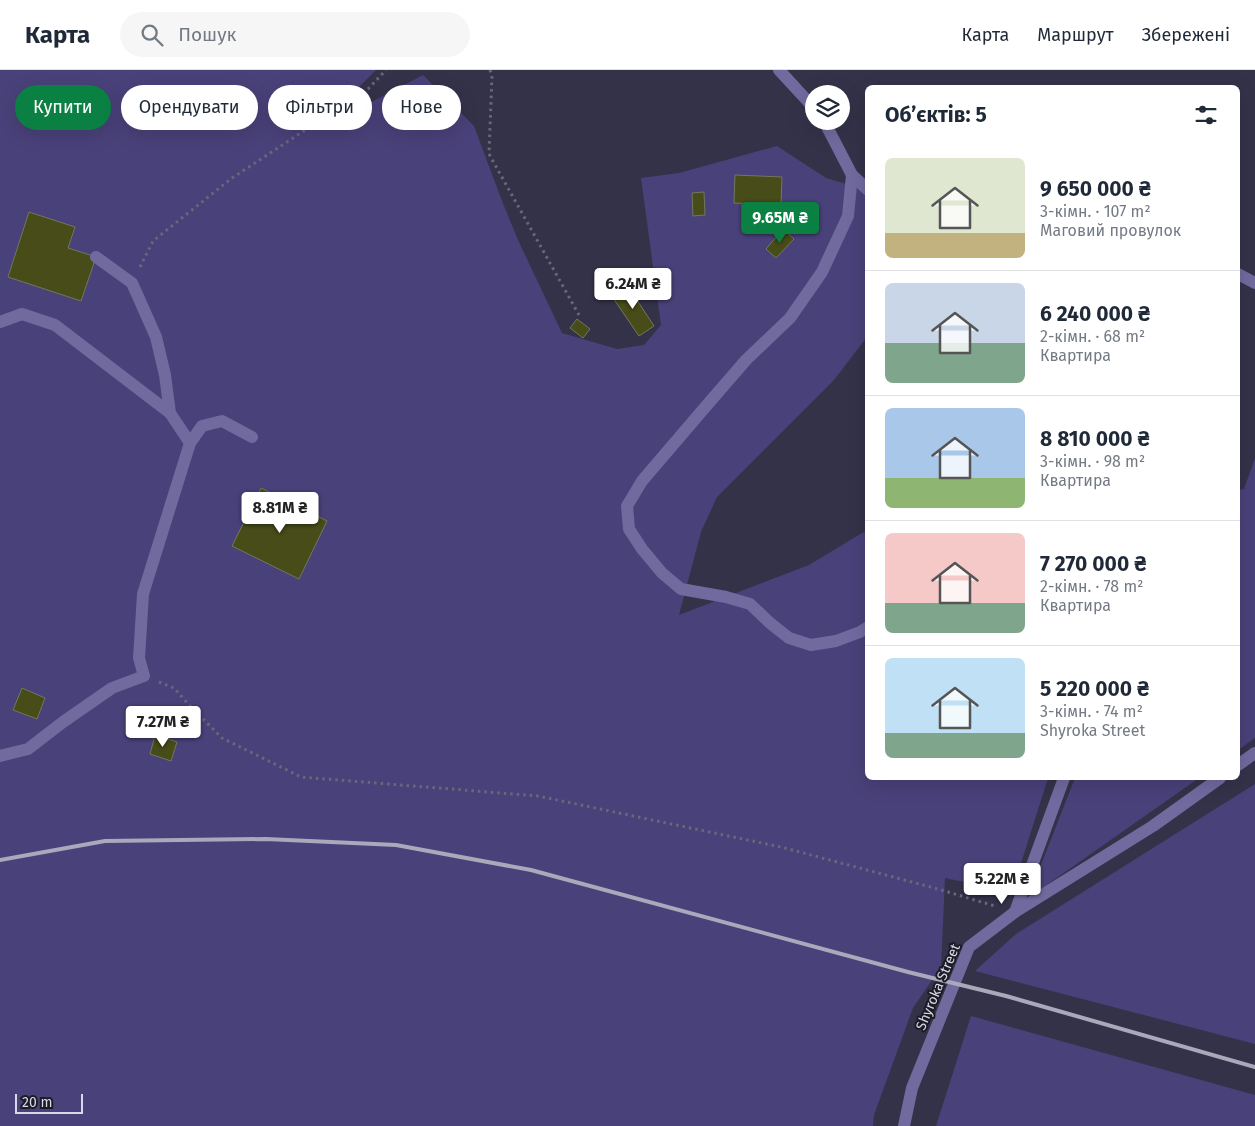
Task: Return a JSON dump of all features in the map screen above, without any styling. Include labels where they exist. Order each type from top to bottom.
[{"type":"street","points":[[779,70],[805,98]]},
{"type":"street","points":[[829,130],[852,175],[865,187]]},
{"type":"street","points":[[852,175],[848,216],[822,272],[790,318],[746,360],[642,481],[627,506],[629,528],[642,549],[662,573],[681,588],[726,596],[750,604],[789,638],[811,645],[836,641],[865,629]]},
{"type":"street","points":[[96,257],[132,283],[156,336],[165,375],[170,413]]},
{"type":"street","points":[[1240,275],[1255,283]]},
{"type":"street","points":[[0,322],[22,314],[55,325],[170,413],[190,443]]},
{"type":"street","points":[[0,756],[28,749],[112,688],[144,676],[139,658],[143,594],[190,443],[202,426],[222,421],[252,437]]},
{"type":"street","points":[[1240,764],[1255,753]]},
{"type":"street","points":[[1014,912],[1063,780]]},
{"type":"street","name":"Shyroka Street","points":[[904,1126],[912,1088],[970,947],[1014,912],[1153,826],[1217,780]]},
{"type":"path","points":[[132,283],[153,241],[232,178],[368,89],[386,70]]},
{"type":"path","points":[[490,70],[492,76],[489,154],[579,315]]},
{"type":"path","points":[[144,676],[174,688],[191,708],[222,738],[301,777],[538,796],[781,847],[1014,912]]},
{"type":"shaded area","points":[[0,70],[376,70],[361,85],[268,85],[268,130],[372,130],[372,102],[382,97],[382,130],[461,130],[461,113],[474,126],[518,240],[562,333],[617,349],[644,345],[661,325],[641,178],[679,173],[777,146],[826,178],[865,189],[865,340],[834,380],[717,497],[701,532],[679,615],[809,565],[865,531],[865,780],[1047,780],[1012,892],[945,878],[941,967],[913,1008],[874,1115],[873,1126],[0,1126]]},
{"type":"shaded area","points":[[423,75],[433,85],[404,85]]},
{"type":"shaded area","points":[[1255,458],[1255,738],[1240,749],[1240,490],[1244,489]]},
{"type":"shaded area","points":[[1074,780],[1196,780],[1028,898]]},
{"type":"shaded area","points":[[1255,784],[1255,1044],[975,971],[1016,934]]},
{"type":"shaded area","points":[[971,1016],[1255,1095],[1255,1126],[936,1126]]},
{"type":"building","points":[[735,175],[782,177],[781,205],[734,203]]},
{"type":"building","points":[[704,192],[705,215],[693,216],[692,193]]},
{"type":"building","points":[[29,212],[75,227],[68,248],[96,257],[81,301],[8,277]]},
{"type":"building","points":[[783,229],[794,239],[776,258],[766,249]]},
{"type":"building","points":[[627,285],[654,326],[639,336],[611,295]]},
{"type":"building","points":[[577,319],[590,329],[583,338],[570,328]]},
{"type":"building","points":[[261,488],[327,521],[299,579],[232,546]]},
{"type":"building","points":[[22,688],[45,698],[37,719],[13,710]]},
{"type":"building","points":[[155,735],[177,742],[171,761],[150,754]]},
{"type":"railway","points":[[0,860],[105,841],[266,839],[396,845],[531,870],[908,972],[1006,996],[1255,1067]]}]
